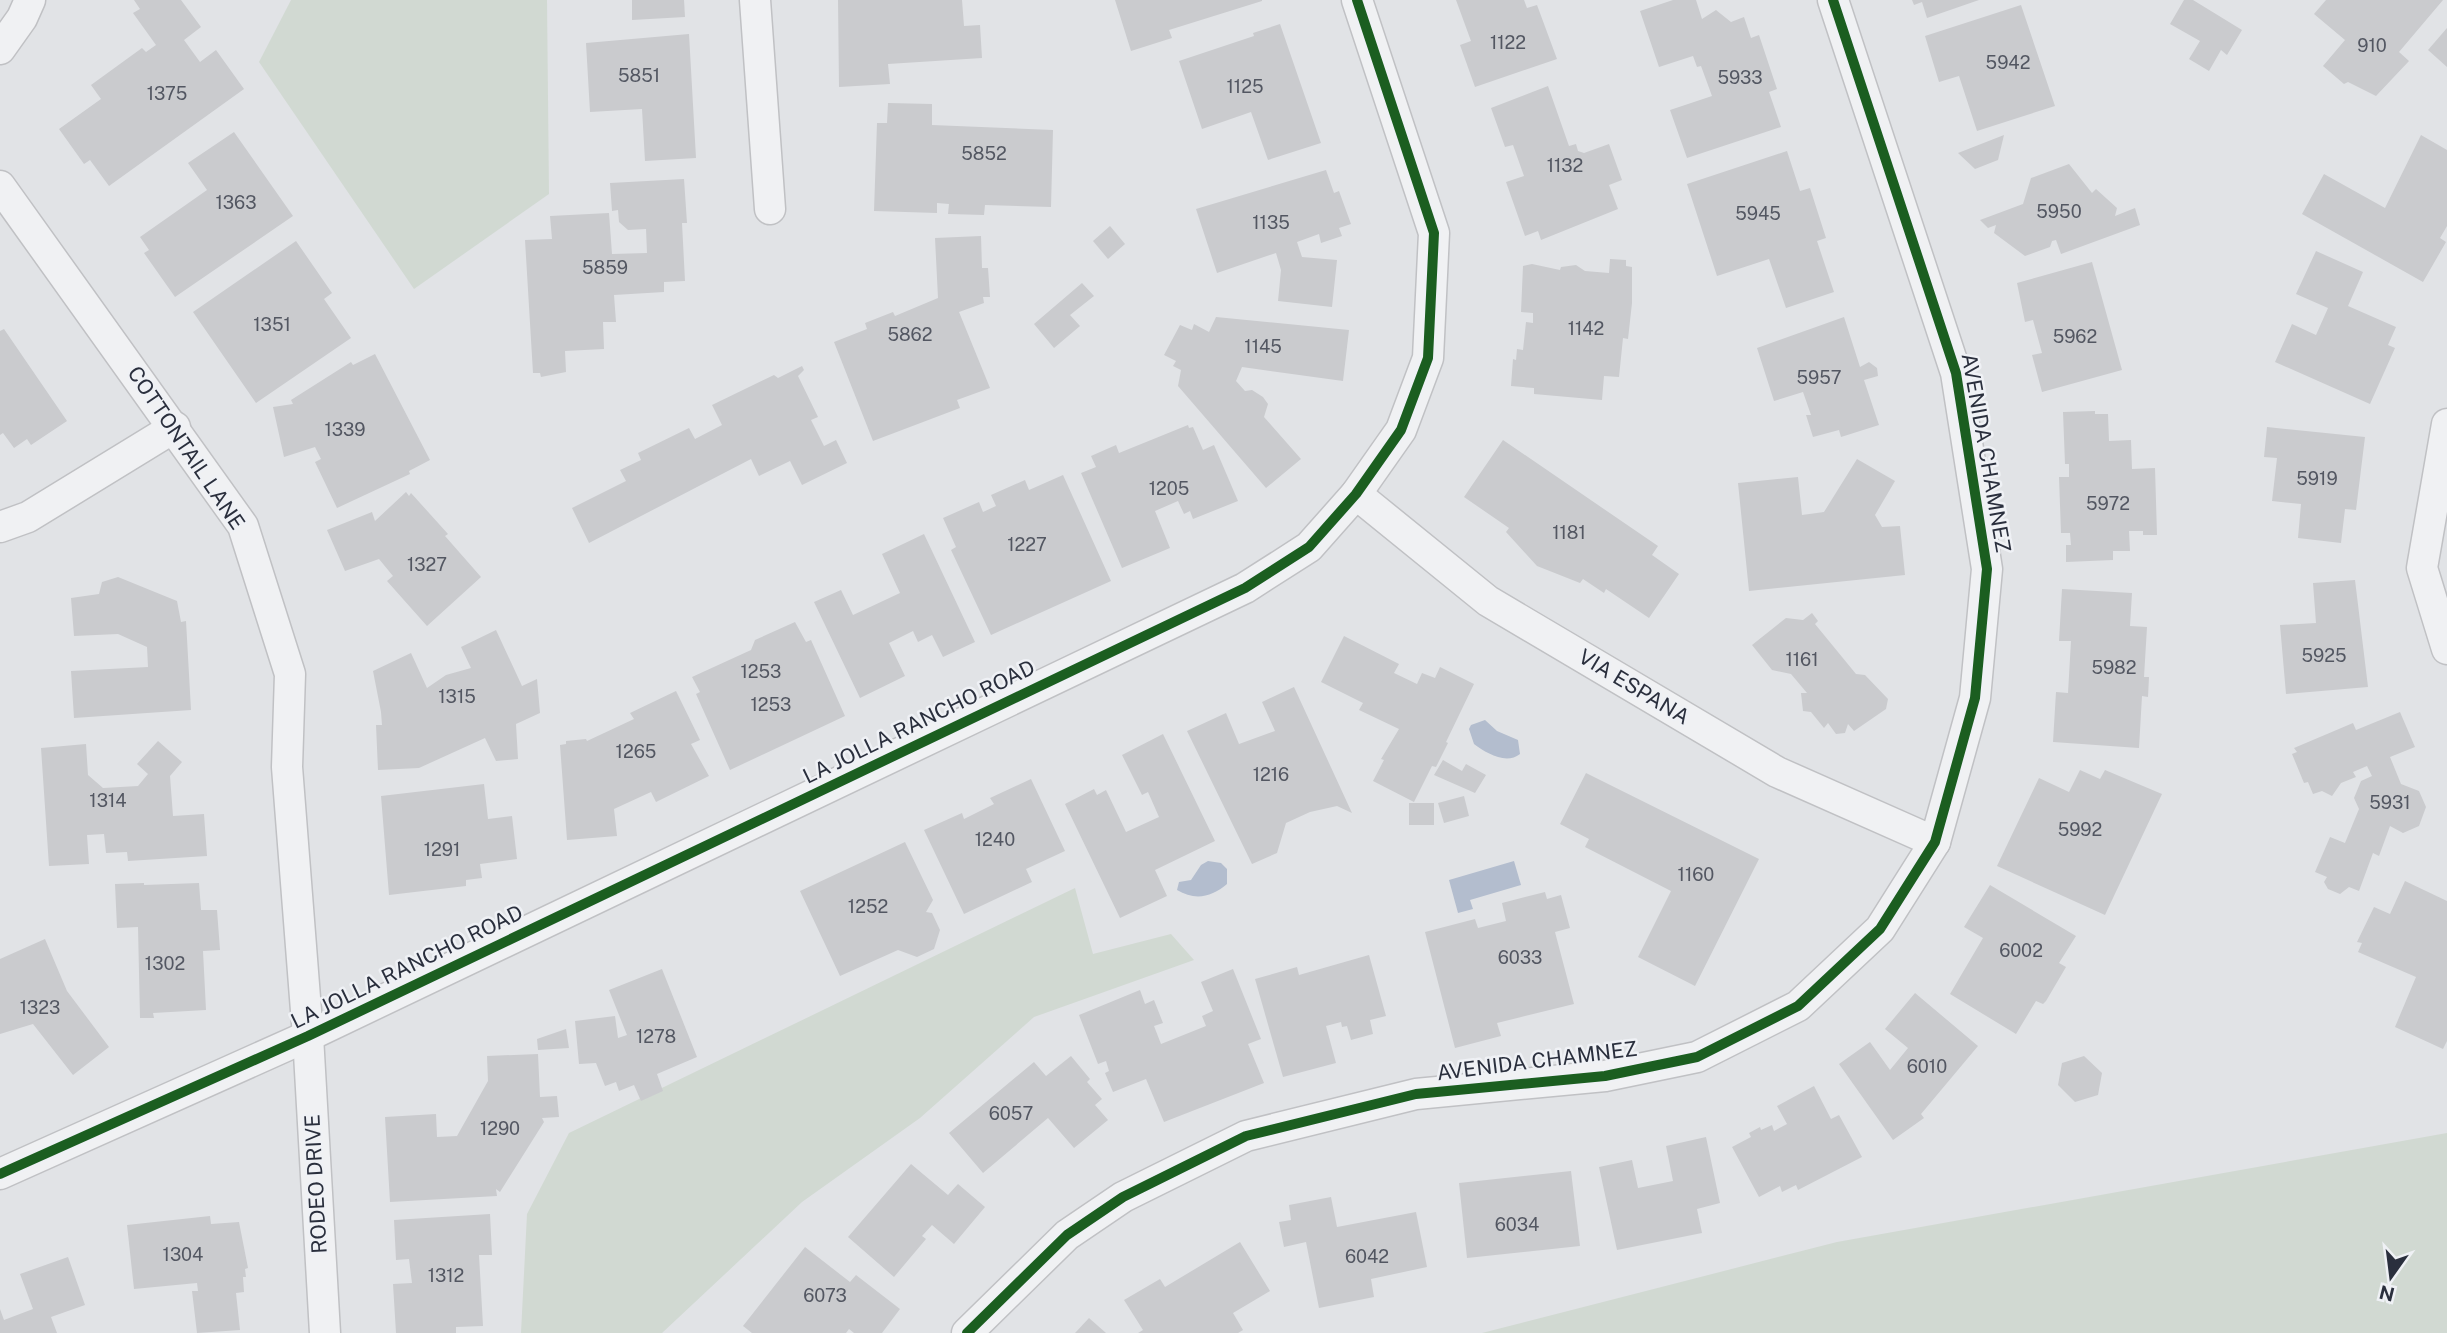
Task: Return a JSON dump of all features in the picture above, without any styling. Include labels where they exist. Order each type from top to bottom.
[{"type":"street","points":[[0,49],[22,18],[30,0]]},
{"type":"street","points":[[755,0],[770,209]]},
{"type":"street","name":"LA JOLLA RANCHO ROAD","points":[[0,1174],[308,1036],[1245,588],[1309,547],[1356,494],[1402,430],[1428,358],[1434,233],[1357,0]]},
{"type":"street","name":"AVENIDA CHAMNEZ","points":[[967,1333],[1067,1235],[1123,1197],[1246,1136],[1416,1094],[1605,1076],[1698,1057],[1798,1006],[1880,929],[1935,842],[1975,698],[1987,569],[1956,373],[1833,0]]},
{"type":"street","name":"COTTONTAIL LANE","points":[[0,187],[243,526],[290,674],[287,768],[308,1036]]},
{"type":"street","points":[[2447,424],[2422,568],[2447,649]]},
{"type":"street","points":[[0,527],[28,517],[175,428]]},
{"type":"street","name":"VIA ESPANA","points":[[1356,494],[1500,608],[1777,772],[1935,842]]},
{"type":"street","name":"RODEO DRIVE","points":[[308,1036],[324,1333]]},
{"type":"shaded area","points":[[291,0],[547,0],[549,194],[414,289],[259,62]]},
{"type":"shaded area","points":[[1075,888],[1093,954],[1171,934],[1194,960],[1034,1017],[920,1118],[802,1202],[662,1333],[521,1333],[527,1214],[569,1133]]},
{"type":"shaded area","points":[[2447,1133],[2447,1333],[1482,1333],[1837,1242]]},
{"type":"water","points":[[1485,720],[1497,731],[1518,740],[1520,754],[1502,758],[1474,744],[1469,729],[1471,725]]},
{"type":"water","points":[[1208,861],[1221,863],[1227,869],[1227,884],[1203,896],[1190,896],[1177,890],[1179,882],[1191,880],[1201,865]]},
{"type":"water","points":[[1514,861],[1521,885],[1470,900],[1473,909],[1458,913],[1449,880]]},
{"type":"building","points":[[134,0],[181,0],[201,27],[184,40],[200,62],[216,50],[244,89],[109,186],[90,160],[84,164],[59,129],[101,99],[91,85],[142,48],[146,52],[156,45],[133,13],[140,9]]},
{"type":"building","points":[[632,0],[684,0],[685,17],[632,20]]},
{"type":"building","points":[[838,0],[962,0],[964,26],[980,25],[982,58],[888,64],[890,84],[839,87]]},
{"type":"building","points":[[1115,0],[1262,1],[1169,30],[1172,38],[1131,51]]},
{"type":"building","points":[[1456,0],[1524,0],[1527,8],[1537,5],[1557,59],[1475,87],[1460,45],[1471,41]]},
{"type":"building","points":[[1673,0],[1696,0],[1702,19],[1716,10],[1731,22],[1744,17],[1751,38],[1759,35],[1777,89],[1769,92],[1781,127],[1687,158],[1670,110],[1712,96],[1701,66],[1697,67],[1693,56],[1659,67],[1640,11]]},
{"type":"building","points":[[1912,0],[1979,0],[1927,18],[1922,2],[1914,5]]},
{"type":"building","points":[[2184,0],[2193,0],[2242,30],[2227,55],[2221,50],[2209,71],[2189,59],[2200,41],[2170,24]]},
{"type":"building","points":[[2326,0],[2443,0],[2399,52],[2409,61],[2376,96],[2348,82],[2344,84],[2323,66],[2345,40],[2314,14]]},
{"type":"building","points":[[2021,5],[2055,106],[1977,131],[1959,76],[1939,82],[1925,36]]},
{"type":"building","points":[[1280,24],[1321,143],[1268,160],[1251,112],[1202,129],[1179,61],[1254,36],[1253,33]]},
{"type":"building","points":[[2447,28],[2447,67],[2428,50]]},
{"type":"building","points":[[689,34],[696,158],[645,161],[642,109],[590,112],[586,43]]},
{"type":"building","points":[[1548,86],[1569,146],[1576,144],[1578,151],[1584,153],[1609,144],[1622,180],[1609,185],[1618,209],[1541,240],[1538,231],[1525,236],[1506,182],[1524,176],[1513,145],[1505,147],[1491,108]]},
{"type":"building","points":[[888,103],[932,104],[932,125],[1053,130],[1051,207],[985,205],[984,215],[948,214],[949,204],[937,203],[937,213],[874,211],[877,123],[887,123]]},
{"type":"building","points":[[234,132],[293,216],[175,297],[144,253],[149,250],[140,237],[207,190],[188,163]]},
{"type":"building","points":[[2004,135],[1998,160],[1975,169],[1958,153]]},
{"type":"building","points":[[2421,135],[2447,150],[2447,226],[2440,238],[2446,242],[2423,282],[2302,214],[2324,174],[2385,208]]},
{"type":"building","points":[[1787,151],[1800,191],[1810,188],[1826,238],[1817,241],[1834,292],[1786,308],[1769,259],[1717,276],[1687,184]]},
{"type":"building","points":[[2069,164],[2092,193],[2096,189],[2117,208],[2115,216],[2135,208],[2140,225],[2061,254],[2056,240],[2052,241],[2050,247],[2025,256],[1994,233],[1996,225],[1988,228],[1980,220],[2023,204],[2031,178]]},
{"type":"building","points":[[1326,170],[1334,193],[1339,191],[1351,224],[1339,228],[1342,236],[1321,243],[1319,234],[1297,242],[1302,257],[1337,260],[1332,307],[1278,301],[1281,270],[1276,253],[1217,273],[1196,209]]},
{"type":"building","points":[[684,179],[687,223],[682,223],[685,281],[664,282],[664,292],[614,295],[616,322],[603,322],[604,349],[565,351],[566,372],[541,377],[540,373],[533,373],[525,240],[552,239],[550,216],[609,213],[612,254],[647,253],[646,229],[628,230],[619,222],[618,210],[612,211],[610,183]]},
{"type":"building","points":[[1110,226],[1125,244],[1108,259],[1093,241]]},
{"type":"building","points":[[981,236],[982,268],[988,268],[990,297],[983,297],[984,303],[959,312],[990,388],[957,400],[960,408],[873,441],[834,342],[867,329],[865,323],[893,312],[895,316],[938,298],[935,238]]},
{"type":"building","points":[[296,241],[332,293],[324,299],[351,338],[256,403],[193,312]]},
{"type":"building","points":[[2316,251],[2363,272],[2348,306],[2396,327],[2388,345],[2395,348],[2370,404],[2275,362],[2292,324],[2316,335],[2328,308],[2296,294]]},
{"type":"building","points":[[1610,259],[1626,260],[1626,266],[1632,267],[1632,303],[1628,339],[1623,338],[1619,377],[1604,376],[1602,400],[1534,394],[1534,388],[1511,386],[1513,359],[1516,360],[1517,349],[1523,350],[1526,322],[1533,323],[1533,313],[1521,312],[1523,266],[1532,264],[1560,270],[1561,267],[1576,265],[1585,271],[1609,273]]},
{"type":"building","points":[[2092,262],[2122,370],[2042,392],[2032,355],[2042,353],[2033,320],[2025,322],[2017,283]]},
{"type":"building","points":[[1082,283],[1094,296],[1070,315],[1080,326],[1054,348],[1034,324]]},
{"type":"building","points":[[1216,317],[1349,330],[1343,381],[1242,367],[1236,381],[1245,391],[1252,390],[1263,397],[1268,404],[1264,417],[1301,459],[1266,488],[1178,386],[1181,370],[1173,366],[1176,361],[1164,355],[1180,325],[1192,330],[1194,324],[1209,332]]},
{"type":"building","points":[[1844,317],[1860,367],[1869,362],[1877,368],[1878,376],[1864,380],[1879,425],[1841,437],[1839,430],[1813,437],[1806,415],[1811,415],[1803,392],[1774,401],[1757,348]]},
{"type":"building","points":[[4,329],[67,421],[31,445],[27,439],[14,448],[3,433],[0,435],[0,331]]},
{"type":"building","points":[[375,354],[430,460],[409,471],[410,474],[337,508],[315,462],[321,459],[315,447],[284,457],[273,407],[293,404],[291,400],[351,362],[353,365]]},
{"type":"building","points":[[802,366],[804,370],[798,376],[818,417],[811,420],[824,446],[836,440],[847,463],[802,485],[790,461],[759,476],[751,459],[589,543],[572,508],[626,481],[620,470],[641,460],[638,453],[689,428],[695,439],[722,425],[712,405],[774,375],[778,378]]},
{"type":"building","points":[[2095,411],[2095,414],[2108,414],[2109,441],[2131,440],[2132,469],[2155,468],[2157,535],[2129,531],[2130,551],[2113,551],[2113,560],[2066,562],[2066,545],[2071,545],[2070,533],[2061,533],[2059,477],[2069,477],[2069,464],[2065,464],[2063,412]]},
{"type":"building","points":[[1188,425],[1189,428],[1193,427],[1203,450],[1214,445],[1238,501],[1193,519],[1190,511],[1184,514],[1178,501],[1155,511],[1170,548],[1122,568],[1081,473],[1096,467],[1091,456],[1116,445],[1119,453]]},
{"type":"building","points":[[2267,427],[2365,437],[2356,510],[2345,509],[2341,543],[2298,538],[2301,504],[2272,501],[2277,458],[2264,457]]},
{"type":"building","points":[[1503,440],[1658,546],[1652,555],[1679,574],[1649,618],[1606,589],[1604,593],[1583,579],[1580,583],[1537,566],[1506,532],[1509,528],[1464,497]]},
{"type":"building","points":[[1857,459],[1895,481],[1875,515],[1882,527],[1900,526],[1905,575],[1749,591],[1738,483],[1798,477],[1802,515],[1824,512]]},
{"type":"building","points":[[1063,475],[1111,581],[991,635],[951,550],[956,547],[943,518],[979,502],[983,512],[996,506],[991,495],[1025,480],[1029,490]]},
{"type":"building","points":[[406,492],[409,496],[411,493],[448,534],[445,536],[481,577],[427,626],[387,581],[393,576],[379,559],[345,571],[327,530],[372,512],[375,521]]},
{"type":"building","points":[[924,534],[975,642],[943,657],[932,635],[918,642],[913,631],[889,643],[905,676],[860,698],[814,602],[841,590],[853,615],[900,593],[882,554]]},
{"type":"building","points":[[118,577],[177,601],[181,622],[186,621],[191,710],[74,718],[71,671],[148,667],[147,647],[118,634],[74,636],[71,598],[99,594],[102,582]]},
{"type":"building","points":[[2355,580],[2368,687],[2286,694],[2280,625],[2316,623],[2313,583]]},
{"type":"building","points":[[2062,589],[2132,593],[2130,626],[2147,627],[2144,677],[2149,677],[2148,697],[2142,696],[2139,748],[2053,742],[2056,692],[2068,693],[2071,641],[2059,641]]},
{"type":"building","points":[[1812,613],[1818,621],[1815,624],[1856,674],[1865,675],[1888,699],[1886,709],[1854,731],[1848,724],[1845,733],[1836,734],[1828,723],[1824,728],[1811,712],[1803,711],[1801,693],[1807,693],[1791,674],[1772,670],[1752,645],[1786,618],[1803,620]]},
{"type":"building","points":[[795,622],[806,642],[811,640],[845,716],[730,770],[696,694],[700,692],[692,677],[751,650],[755,640]]},
{"type":"building","points":[[496,630],[522,686],[537,679],[540,713],[516,724],[518,759],[496,761],[485,738],[419,768],[378,770],[376,725],[382,725],[373,671],[411,653],[427,688],[446,675],[471,668],[461,647]]},
{"type":"building","points":[[1344,636],[1399,664],[1394,673],[1417,684],[1422,673],[1435,678],[1440,667],[1474,684],[1436,767],[1432,766],[1414,802],[1373,781],[1384,760],[1381,759],[1399,729],[1359,710],[1363,703],[1321,682]]},
{"type":"building","points":[[1294,687],[1352,813],[1337,806],[1310,812],[1286,823],[1277,853],[1252,864],[1187,731],[1226,713],[1239,744],[1275,731],[1262,702]]},
{"type":"building","points":[[676,691],[700,740],[691,744],[709,776],[656,802],[651,792],[614,809],[617,836],[567,840],[560,745],[566,744],[566,741],[587,741],[634,719],[630,713]]},
{"type":"building","points":[[2400,712],[2415,747],[2390,757],[2401,784],[2419,791],[2426,807],[2419,826],[2403,833],[2390,826],[2379,856],[2373,853],[2359,891],[2349,887],[2340,894],[2328,889],[2324,882],[2327,877],[2315,872],[2330,837],[2345,843],[2359,809],[2354,798],[2361,781],[2372,776],[2367,766],[2353,772],[2356,777],[2341,783],[2332,796],[2322,791],[2313,794],[2308,782],[2304,783],[2292,754],[2297,752],[2294,748],[2353,723],[2356,730]]},
{"type":"building","points":[[1163,734],[1215,841],[1155,870],[1167,896],[1120,918],[1065,804],[1094,789],[1097,795],[1106,790],[1126,832],[1159,817],[1148,792],[1142,795],[1122,755]]},
{"type":"building","points":[[158,741],[182,762],[170,776],[173,816],[204,814],[207,856],[128,861],[127,852],[106,853],[104,834],[87,835],[89,864],[49,866],[41,748],[86,744],[88,775],[103,788],[138,786],[148,774],[137,764]]},
{"type":"building","points":[[1443,760],[1462,771],[1466,764],[1486,775],[1475,793],[1434,775]]},
{"type":"building","points":[[2080,770],[2100,779],[2105,770],[2162,794],[2105,915],[1997,866],[2039,778],[2069,792]]},
{"type":"building","points":[[1586,773],[1759,859],[1695,986],[1638,957],[1671,891],[1585,847],[1589,839],[1560,824]]},
{"type":"building","points":[[1031,779],[1065,851],[1026,869],[1032,882],[964,914],[924,830],[962,813],[964,819],[994,804],[990,798]]},
{"type":"building","points":[[484,784],[488,819],[512,816],[517,859],[480,864],[482,878],[466,880],[466,886],[389,895],[381,796]]},
{"type":"building","points":[[1464,796],[1469,816],[1444,823],[1438,803]]},
{"type":"building","points":[[1409,803],[1434,803],[1434,825],[1409,825]]},
{"type":"building","points":[[905,842],[933,900],[926,912],[932,913],[940,930],[934,949],[917,957],[898,950],[840,976],[800,891]]},
{"type":"building","points":[[2405,881],[2447,901],[2447,1041],[2443,1049],[2395,1027],[2416,977],[2358,952],[2362,943],[2357,942],[2374,907],[2390,914]]},
{"type":"building","points":[[199,883],[201,910],[217,910],[220,950],[203,951],[206,1010],[153,1013],[154,1018],[140,1018],[138,927],[117,928],[115,884]]},
{"type":"building","points":[[1990,885],[2076,936],[2059,963],[2066,967],[2046,1001],[2043,1004],[2036,1001],[2016,1034],[1950,994],[1983,938],[1964,927]]},
{"type":"building","points":[[1545,892],[1547,899],[1561,895],[1570,928],[1555,932],[1574,1004],[1497,1023],[1501,1036],[1455,1048],[1425,932],[1475,919],[1478,928],[1506,921],[1502,903]]},
{"type":"building","points":[[45,939],[67,991],[109,1047],[73,1075],[33,1024],[0,1034],[0,959]]},
{"type":"building","points":[[1369,955],[1386,1016],[1370,1020],[1373,1034],[1351,1040],[1347,1026],[1342,1027],[1341,1022],[1326,1026],[1336,1063],[1283,1077],[1255,979],[1297,967],[1299,975]]},
{"type":"building","points":[[662,969],[697,1057],[657,1074],[663,1091],[641,1101],[634,1085],[619,1091],[616,1082],[605,1086],[596,1063],[579,1064],[575,1021],[615,1016],[618,1038],[627,1035],[609,990]]},
{"type":"building","points":[[1233,969],[1261,1039],[1248,1044],[1264,1083],[1164,1122],[1146,1079],[1113,1092],[1105,1073],[1109,1071],[1106,1061],[1098,1064],[1079,1015],[1140,990],[1145,1004],[1154,1000],[1163,1023],[1154,1026],[1161,1044],[1206,1026],[1202,1016],[1213,1011],[1201,982]]},
{"type":"building","points":[[1915,993],[1978,1046],[1921,1114],[1924,1118],[1893,1140],[1839,1064],[1870,1042],[1890,1070],[1908,1048],[1885,1029]]},
{"type":"building","points":[[566,1029],[569,1048],[538,1050],[537,1039]]},
{"type":"building","points":[[538,1054],[540,1097],[557,1096],[559,1117],[542,1118],[544,1122],[500,1192],[496,1189],[497,1196],[390,1202],[385,1117],[436,1114],[437,1137],[457,1136],[488,1081],[487,1056]]},
{"type":"building","points":[[1071,1056],[1090,1079],[1087,1082],[1102,1099],[1095,1105],[1108,1120],[1074,1148],[1048,1118],[983,1173],[949,1133],[1034,1062],[1046,1076]]},
{"type":"building","points":[[2084,1056],[2102,1073],[2098,1095],[2075,1102],[2058,1085],[2062,1063]]},
{"type":"building","points":[[1814,1086],[1831,1119],[1839,1115],[1862,1157],[1798,1190],[1796,1185],[1782,1192],[1780,1186],[1759,1197],[1732,1147],[1751,1137],[1749,1133],[1760,1127],[1761,1130],[1772,1125],[1774,1131],[1787,1124],[1777,1106]]},
{"type":"building","points":[[1706,1137],[1720,1203],[1697,1209],[1702,1233],[1617,1250],[1599,1167],[1632,1160],[1638,1188],[1673,1181],[1666,1146]]},
{"type":"building","points":[[911,1164],[948,1195],[958,1184],[985,1207],[954,1244],[932,1225],[922,1236],[926,1239],[894,1277],[848,1237]]},
{"type":"building","points":[[1571,1171],[1580,1246],[1467,1258],[1459,1183]]},
{"type":"building","points":[[1331,1197],[1337,1227],[1416,1212],[1427,1267],[1371,1279],[1374,1297],[1319,1308],[1306,1242],[1284,1247],[1279,1222],[1291,1220],[1289,1205]]},
{"type":"building","points":[[490,1214],[492,1255],[479,1255],[483,1326],[456,1327],[456,1333],[396,1333],[393,1284],[412,1283],[409,1259],[396,1260],[394,1220]]},
{"type":"building","points":[[210,1216],[211,1224],[239,1222],[248,1268],[245,1269],[246,1277],[243,1277],[244,1292],[236,1293],[240,1330],[197,1333],[192,1291],[198,1291],[197,1283],[134,1289],[127,1225]]},
{"type":"building","points":[[1240,1242],[1270,1291],[1233,1313],[1243,1330],[1238,1333],[1138,1333],[1143,1330],[1124,1300],[1160,1279],[1165,1287]]},
{"type":"building","points":[[805,1247],[850,1282],[856,1275],[900,1309],[882,1333],[854,1333],[849,1329],[846,1333],[752,1333],[743,1326]]},
{"type":"building","points":[[68,1257],[85,1305],[51,1317],[57,1333],[0,1333],[0,1309],[4,1320],[33,1309],[20,1274]]},
{"type":"building","points":[[1089,1318],[1106,1333],[1075,1333]]},
{"type":"cycle path","points":[[0,1174],[308,1036],[1245,588],[1309,547],[1356,494],[1401,430],[1428,358],[1434,233],[1357,0]]},
{"type":"cycle path","points":[[967,1333],[1067,1235],[1123,1197],[1246,1136],[1416,1094],[1605,1076],[1697,1057],[1798,1006],[1880,929],[1935,842],[1975,698],[1987,569],[1956,373],[1833,0]]}]
